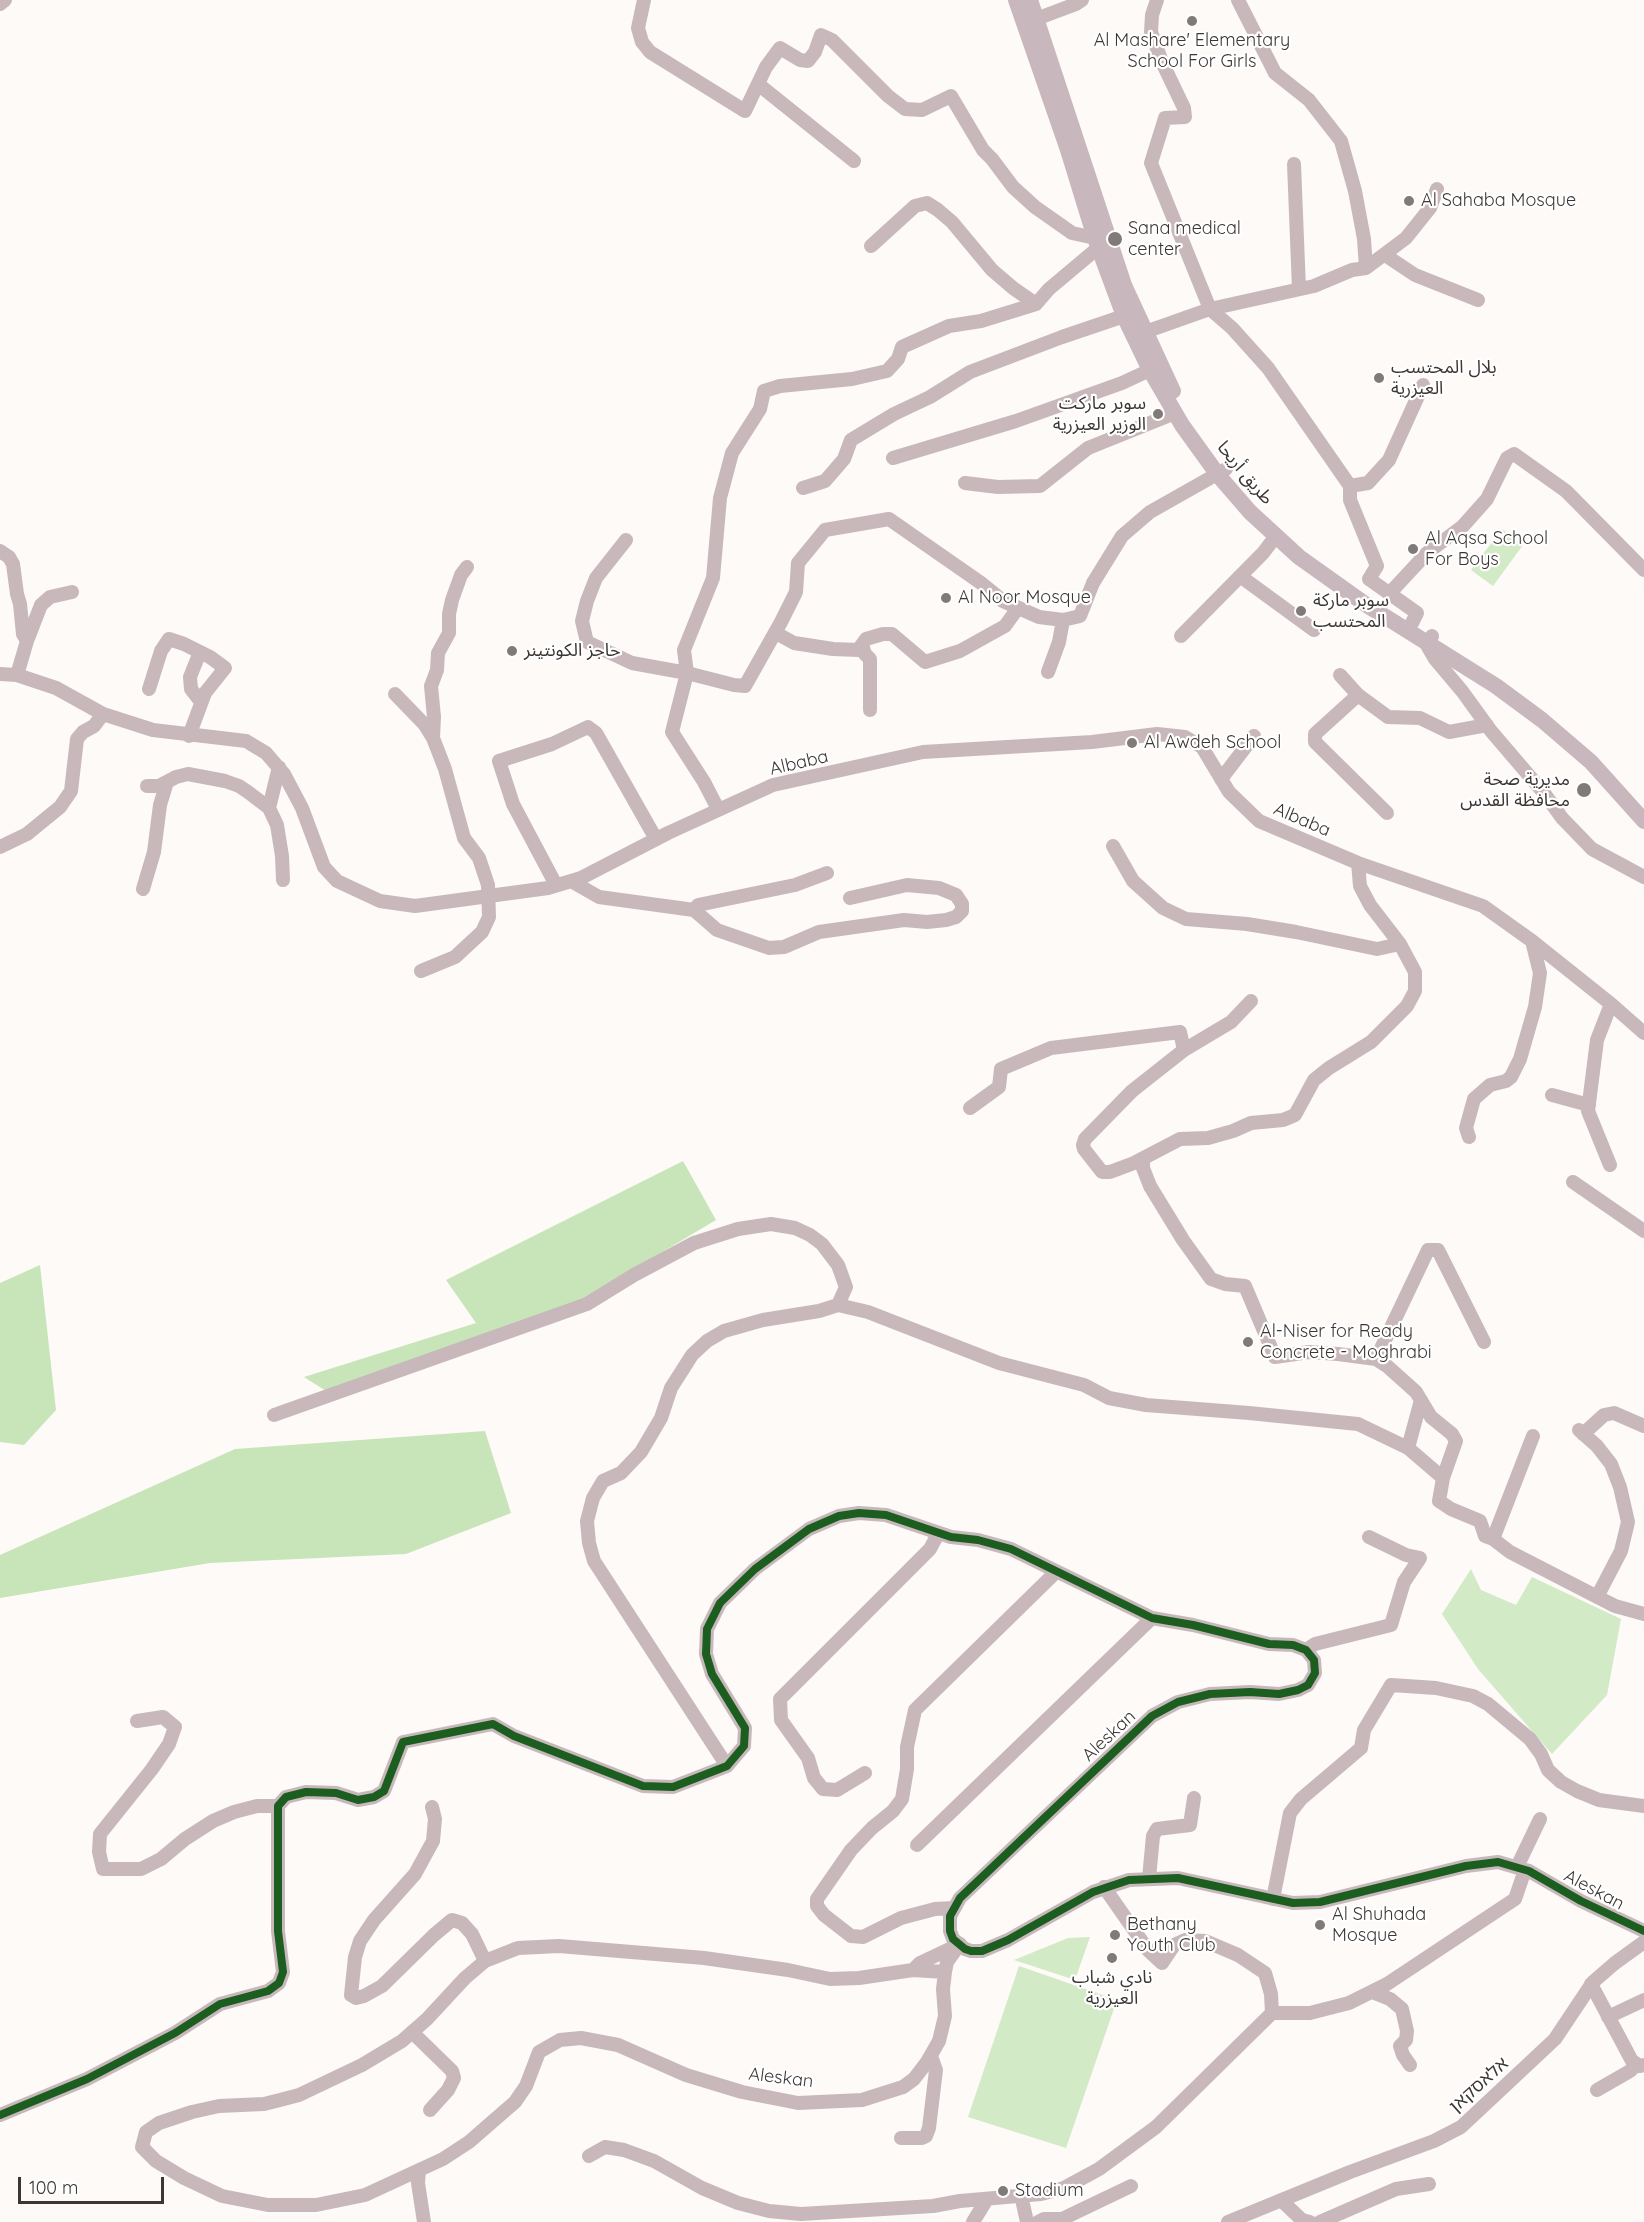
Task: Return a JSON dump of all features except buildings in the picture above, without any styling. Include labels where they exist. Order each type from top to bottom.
[{"type":"main road","name":"طريق أريحا","points":[[1016,0],[1068,150],[1097,243],[1124,316],[1150,370],[1175,413],[1222,472],[1250,512],[1299,557],[1365,604],[1490,673],[1554,718],[1644,806]]},
{"type":"main road","name":"طريق أريحا","points":[[1030,0],[1124,285],[1173,391],[1222,472],[1292,539],[1324,564],[1412,623],[1430,640],[1542,720],[1591,762],[1644,820]]},
{"type":"street","points":[[0,4],[5,0]]},
{"type":"street","points":[[644,0],[638,28],[642,42],[650,52],[745,111],[766,67],[780,48],[800,60],[808,61],[815,52],[821,35],[832,40],[860,66],[876,85],[905,109],[922,110],[951,96],[983,150],[1013,187],[1035,207],[1072,233],[1097,243],[1036,304],[981,321],[949,326],[902,347],[898,359],[887,371],[852,379],[780,386],[764,391],[760,409],[732,453],[720,498],[713,579],[684,650],[687,673],[672,732],[704,782],[718,810]]},
{"type":"street","points":[[1036,19],[1082,0]]},
{"type":"street","points":[[1157,0],[1152,15],[1151,32],[1162,62],[1184,108],[1185,117],[1165,118],[1151,163],[1210,309],[1232,328],[1268,368],[1350,486],[1350,500],[1377,566],[1369,579],[1416,613],[1412,623]]},
{"type":"street","points":[[1238,0],[1275,73],[1309,100],[1341,141],[1355,191],[1364,239],[1366,267]]},
{"type":"street","points":[[758,84],[854,161]]},
{"type":"street","points":[[1294,164],[1299,289]]},
{"type":"street","points":[[1145,332],[1210,309],[1314,286],[1352,270],[1366,267],[1406,238],[1430,208],[1437,189]]},
{"type":"street","points":[[871,246],[915,206],[927,203],[952,222],[992,270],[1012,288],[1036,304]]},
{"type":"street","points":[[1385,255],[1415,275],[1478,300]]},
{"type":"street","points":[[803,488],[825,481],[844,459],[851,440],[894,414],[930,397],[970,372],[1062,336],[1124,316]]},
{"type":"street","points":[[892,458],[1016,421],[1122,383],[1150,370]]},
{"type":"street","points":[[1350,486],[1368,483],[1389,460],[1423,385]]},
{"type":"street","points":[[965,483],[998,487],[1040,486],[1088,448],[1175,413]]},
{"type":"street","points":[[1389,594],[1427,552],[1463,526],[1487,499],[1507,458],[1514,454],[1566,491],[1644,570]]},
{"type":"street","points":[[626,540],[596,578],[587,600],[582,621],[587,642],[632,663],[745,686],[776,633],[796,592],[798,563],[825,530],[889,519],[981,583],[1003,602],[1039,617],[1063,620],[1080,616],[1093,583],[1122,536],[1150,512],[1222,472]]},
{"type":"street","points":[[1181,636],[1276,536]]},
{"type":"street","points":[[0,551],[9,557],[13,564],[23,634],[27,641]]},
{"type":"street","points":[[433,738],[431,686],[437,670],[438,653],[449,633],[452,600],[461,574],[466,567]]},
{"type":"street","points":[[1240,576],[1314,630]]},
{"type":"street","points":[[17,675],[41,605],[50,597],[72,592]]},
{"type":"street","points":[[776,633],[794,643],[858,650],[866,639],[892,634],[925,662],[960,651],[1005,627],[1018,608]]},
{"type":"street","points":[[1048,672],[1059,642],[1063,620]]},
{"type":"street","points":[[149,689],[161,651],[169,639],[200,652],[225,668],[205,693],[189,736]]},
{"type":"street","points":[[1430,640],[1435,659],[1580,838],[1604,857],[1644,877]]},
{"type":"street","points":[[862,645],[865,654],[870,659],[870,710]]},
{"type":"street","points":[[200,652],[190,677],[190,689],[201,702]]},
{"type":"street","name":"Albaba","points":[[0,674],[17,675],[56,688],[103,714],[153,730],[246,741],[266,753],[279,767],[302,808],[324,867],[337,882],[380,901],[415,906],[488,897],[556,885],[581,878],[656,839],[773,785],[923,752],[1092,742],[1157,734],[1185,737],[1202,747],[1229,792],[1259,821],[1358,863],[1483,906],[1532,941],[1644,1033]]},
{"type":"street","points":[[1340,675],[1358,695],[1388,717],[1420,718],[1449,732],[1487,725]]},
{"type":"street","points":[[394,694],[425,725],[433,738],[445,769],[464,838],[479,858],[488,885],[489,917],[482,932],[455,957],[421,971]]},
{"type":"street","points":[[1358,695],[1315,734],[1315,742],[1387,813]]},
{"type":"street","points":[[0,847],[27,834],[60,807],[71,791],[77,739],[83,732],[94,726],[103,714]]},
{"type":"street","points":[[556,885],[513,804],[499,761],[552,744],[588,727],[596,734],[656,839]]},
{"type":"street","points":[[1221,779],[1254,736]]},
{"type":"street","points":[[268,808],[279,767]]},
{"type":"street","points":[[147,786],[159,786],[188,774],[239,786],[268,808],[277,825],[283,880]]},
{"type":"street","points":[[143,889],[154,852],[160,805],[167,782]]},
{"type":"street","points":[[1113,846],[1133,881],[1163,908],[1186,920],[1247,924],[1377,949],[1400,944]]},
{"type":"street","points":[[1251,1001],[1231,1022],[1184,1050],[1132,1091],[1085,1139],[1083,1144],[1090,1158],[1102,1172],[1110,1172],[1143,1159],[1180,1139],[1208,1138],[1251,1123],[1283,1120],[1295,1115],[1314,1080],[1371,1042],[1407,1006],[1415,990],[1415,972],[1400,944],[1370,905],[1360,886],[1358,863]]},
{"type":"street","points":[[694,910],[698,905],[795,885],[827,873]]},
{"type":"street","points":[[572,880],[599,897],[694,910],[717,930],[769,948],[784,947],[819,932],[904,920],[927,922],[946,920],[956,917],[962,911],[962,904],[956,895],[939,888],[907,885],[850,898]]},
{"type":"street","points":[[1469,1137],[1466,1128],[1474,1099],[1490,1085],[1506,1081],[1511,1077],[1520,1059],[1535,1007],[1540,973],[1532,941]]},
{"type":"street","points":[[1610,1165],[1588,1111],[1595,1048],[1611,1004]]},
{"type":"street","points":[[970,1108],[999,1087],[1001,1069],[1051,1048],[1180,1032],[1184,1050]]},
{"type":"street","points":[[1552,1095],[1589,1105]]},
{"type":"street","points":[[1143,1159],[1143,1168],[1150,1186],[1183,1240],[1211,1279],[1225,1284],[1245,1286],[1275,1358],[1309,1352],[1376,1359],[1405,1380],[1431,1417],[1452,1434],[1456,1441],[1443,1478],[1439,1501],[1480,1521],[1485,1536],[1510,1552],[1614,1606],[1644,1614]]},
{"type":"street","points":[[1573,1182],[1644,1231]]},
{"type":"street","points":[[274,1415],[587,1304],[634,1275],[694,1243],[738,1229],[771,1224],[795,1228],[810,1234],[822,1244],[838,1265],[846,1287],[838,1305]]},
{"type":"street","points":[[1376,1359],[1428,1250],[1438,1250],[1484,1342]]},
{"type":"street","points":[[727,1766],[594,1561],[589,1543],[588,1521],[593,1497],[603,1481],[621,1473],[641,1452],[661,1418],[671,1388],[692,1355],[706,1341],[724,1331],[763,1320],[819,1311],[838,1305],[868,1312],[999,1364],[1084,1385],[1109,1398],[1146,1405],[1358,1424],[1408,1448],[1443,1478]]},
{"type":"street","points":[[1408,1448],[1420,1400]]},
{"type":"street","points":[[1598,1597],[1621,1551],[1628,1522],[1620,1487],[1611,1464],[1597,1446],[1581,1432],[1604,1415],[1614,1413],[1644,1426]]},
{"type":"street","points":[[1493,1539],[1533,1436]]},
{"type":"street","points":[[0,2115],[87,2079],[175,2033],[220,2004],[268,1991],[279,1983],[283,1972],[278,1931],[278,1806],[286,1797],[306,1792],[336,1793],[358,1800],[374,1797],[384,1791],[403,1742],[493,1724],[514,1736],[643,1786],[673,1787],[727,1766],[744,1746],[745,1728],[712,1674],[706,1653],[707,1629],[720,1603],[754,1569],[809,1529],[839,1516],[859,1513],[886,1515],[916,1524],[938,1534],[978,1540],[1011,1549],[1056,1572],[1116,1598],[1152,1618],[1193,1624],[1269,1644],[1293,1645],[1306,1650],[1315,1644],[1391,1625],[1404,1582],[1419,1558],[1406,1555],[1369,1537]]},
{"type":"street","points":[[865,1773],[837,1790],[823,1789],[814,1779],[807,1758],[781,1720],[780,1699],[930,1549],[938,1534]]},
{"type":"street","points":[[966,1948],[953,1939],[950,1931],[950,1916],[954,1908],[935,1909],[901,1918],[863,1937],[851,1936],[824,1915],[818,1906],[817,1899],[851,1850],[872,1828],[893,1811],[902,1799],[907,1769],[907,1747],[915,1710],[1056,1572]]},
{"type":"street","points":[[917,1845],[1152,1618]]},
{"type":"street","name":"Aleskan","points":[[954,1908],[966,1892],[1152,1716],[1178,1702],[1210,1694],[1250,1692],[1279,1694],[1298,1690],[1308,1685],[1315,1673],[1314,1660],[1306,1650]]},
{"type":"street","points":[[1273,1899],[1290,1813],[1301,1799],[1361,1748],[1364,1730],[1392,1685],[1436,1688],[1473,1696],[1495,1709],[1530,1739],[1541,1754],[1548,1770],[1561,1782],[1599,1800],[1644,1806]]},
{"type":"street","points":[[137,1721],[163,1718],[175,1727],[169,1744],[152,1769],[100,1834],[99,1852],[103,1869],[141,1869],[161,1858],[213,1821],[257,1806],[278,1806]]},
{"type":"street","points":[[1149,1878],[1154,1836],[1157,1829],[1191,1826],[1194,1798]]},
{"type":"street","points":[[432,1807],[435,1819],[433,1841],[415,1874],[374,1920],[360,1941],[355,1957],[351,1995],[356,1998],[364,1996],[382,1986],[452,1920],[462,1923],[472,1934],[485,1960]]},
{"type":"street","points":[[589,2156],[605,2147],[624,2150],[654,2161],[702,2188],[738,2203],[769,2211],[801,2214],[933,2206],[1041,2194],[1064,2188],[1099,2169],[1156,2127],[1272,2013],[1310,2013],[1349,2003],[1427,1959],[1515,1899],[1521,1868],[1540,1819]]},
{"type":"street","name":"Aleskan","points":[[419,2170],[443,2159],[469,2142],[515,2102],[526,2086],[539,2052],[561,2040],[581,2038],[600,2040],[618,2045],[686,2075],[715,2085],[798,2103],[862,2100],[903,2087],[914,2079],[939,2041],[945,2016],[943,1989],[947,1962],[966,1948],[982,1951],[1008,1940],[1104,1887],[1129,1880],[1178,1878],[1293,1903],[1320,1902],[1466,1866],[1498,1862],[1521,1868],[1581,1901],[1644,1931]]},
{"type":"street","points":[[1104,1887],[1148,1950],[1162,1963],[1174,1945],[1185,1940],[1205,1941],[1238,1955],[1264,1972],[1271,1994],[1272,2013]]},
{"type":"street","name":"אלאסקאן","points":[[1235,2220],[1350,2172],[1434,2141],[1461,2127],[1555,2039],[1591,1984],[1644,1942]]},
{"type":"street","points":[[424,2222],[418,2183],[419,2170],[365,2195],[316,2205],[268,2205],[222,2196],[156,2161],[142,2147],[146,2132],[159,2123],[192,2112],[219,2106],[264,2104],[299,2095],[370,2060],[402,2041],[485,1960],[518,1948],[542,1945],[704,1958],[788,1970],[830,1979],[859,1978],[913,1970],[945,1972]]},
{"type":"street","points":[[913,1970],[920,1963],[966,1948]]},
{"type":"street","points":[[1591,1984],[1632,2061],[1640,2065]]},
{"type":"street","points":[[1372,1992],[1390,1999],[1402,2009],[1407,2031],[1406,2040],[1401,2046],[1403,2055],[1410,2065]]},
{"type":"street","points":[[1608,2017],[1644,2000]]},
{"type":"street","points":[[412,2032],[452,2071],[454,2078],[448,2090],[430,2110]]},
{"type":"street","points":[[902,2138],[922,2138],[926,2136],[929,2128],[936,2070],[931,2056]]},
{"type":"street","points":[[1597,2090],[1640,2065]]},
{"type":"street","points":[[1320,2222],[1396,2188],[1429,2184]]},
{"type":"street","points":[[1038,2222],[1044,2219],[1062,2219],[1131,2186]]},
{"type":"street","points":[[1021,2195],[1027,2222]]},
{"type":"street","points":[[973,2222],[987,2199]]},
{"type":"street","points":[[1281,2200],[1302,2220],[1310,2222]]},
{"type":"green space","points":[[1502,529],[1523,545],[1493,586],[1471,570]]},
{"type":"green space","points":[[683,1161],[716,1220],[543,1323],[334,1396],[304,1377],[476,1323],[446,1280]]},
{"type":"green space","points":[[40,1265],[56,1410],[24,1445],[0,1442],[0,1283]]},
{"type":"green space","points":[[485,1431],[511,1513],[406,1554],[210,1563],[0,1598],[0,1555],[235,1449]]},
{"type":"green space","points":[[1471,1569],[1481,1590],[1516,1605],[1532,1577],[1621,1619],[1607,1695],[1552,1754],[1478,1669],[1442,1614]]},
{"type":"green space","points":[[1090,1937],[1075,1980],[1014,1960],[1068,1938]]},
{"type":"green space","points":[[1019,1966],[1117,2000],[1066,2148],[968,2117]]},
{"type":"cycle path","points":[[0,2115],[87,2079],[175,2033],[220,2004],[268,1991],[279,1983],[283,1972],[278,1931],[278,1806],[286,1797],[306,1792],[336,1793],[358,1800],[374,1797],[384,1791],[403,1742],[493,1724],[514,1736],[643,1786],[673,1787],[727,1766],[744,1746],[745,1728],[712,1674],[706,1654],[707,1629],[720,1603],[755,1569],[809,1529],[839,1516],[859,1513],[886,1515],[951,1537],[978,1540],[1011,1549],[1152,1618],[1193,1625],[1269,1644],[1293,1645],[1306,1650],[1314,1660],[1315,1673],[1308,1685],[1298,1690],[1279,1694],[1250,1692],[1210,1694],[1178,1702],[1152,1716],[960,1898],[950,1916],[950,1931],[953,1939],[965,1949],[982,1951],[1008,1940],[1093,1892],[1129,1880],[1178,1878],[1293,1903],[1320,1902],[1466,1866],[1498,1862],[1529,1871],[1581,1901],[1644,1931]]},
{"type":"place","name":"Al Mashare' Elementary School For Girls","points":[[1192,21]]},
{"type":"place","name":"Al Sahaba Mosque","points":[[1409,201]]},
{"type":"place","name":"Sana medical center","points":[[1115,239]]},
{"type":"place","name":"بلال المحتسب العيزرية","points":[[1379,378]]},
{"type":"place","name":"سوبر ماركت الوزير العيزرية","points":[[1158,414]]},
{"type":"place","name":"Al Aqsa School For Boys","points":[[1413,549]]},
{"type":"place","name":"Al Noor Mosque","points":[[946,598]]},
{"type":"place","name":"سوبر ماركة المحتسب","points":[[1301,611]]},
{"type":"place","name":"حاجز الكونتينر","points":[[512,651]]},
{"type":"place","name":"Al Awdeh School","points":[[1132,743]]},
{"type":"place","name":"مديرية صحة محافظة القدس","points":[[1584,790]]},
{"type":"place","name":"Al-Niser for Ready Concrete - Moghrabi","points":[[1248,1342]]},
{"type":"place","name":"Al Shuhada Mosque","points":[[1320,1925]]},
{"type":"place","name":"Bethany Youth Club","points":[[1115,1935]]},
{"type":"place","name":"نادي شباب العيزرية","points":[[1112,1958]]},
{"type":"place","name":"Stadium","points":[[1003,2191]]}]
